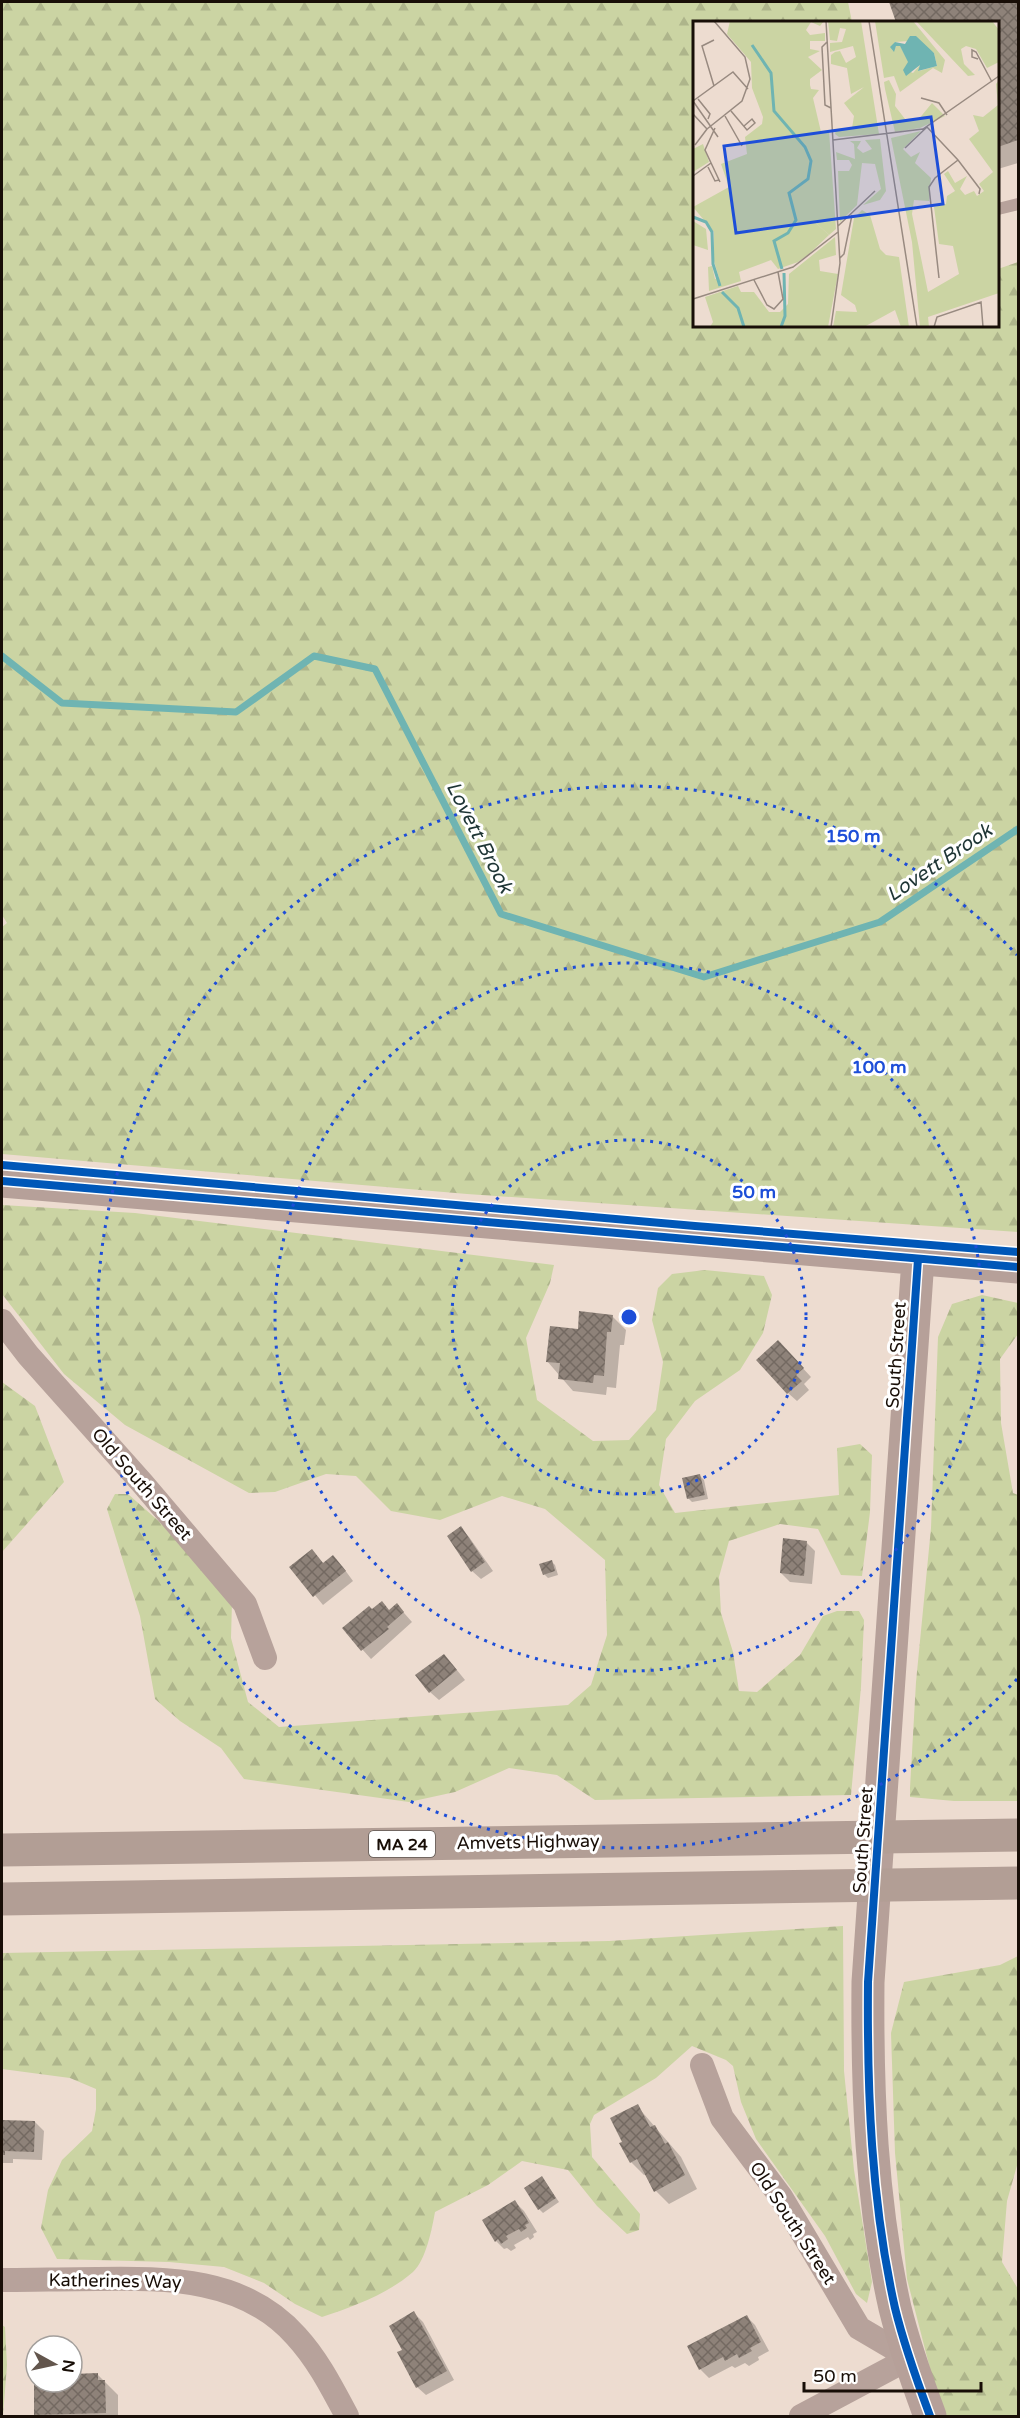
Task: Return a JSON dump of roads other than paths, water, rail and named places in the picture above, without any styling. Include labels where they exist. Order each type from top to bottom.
[{"type":"highway","name":"Amvets Highway","points":[[2,1850],[1018,1834]]},
{"type":"highway","points":[[2,1899],[1018,1883]]},
{"type":"street","points":[[2,1181],[1018,1267]]},
{"type":"street","name":"South Street","points":[[918,1259],[868,2003],[869,2107],[886,2262],[896,2310],[930,2416]]},
{"type":"street","name":"Old South Street","points":[[2,1321],[28,1355],[143,1484],[245,1604],[265,1658]]},
{"type":"street","points":[[2,1347],[28,1355]]},
{"type":"street","name":"Old South Street","points":[[702,2065],[722,2118],[781,2197],[859,2328],[910,2358]]},
{"type":"street","name":"Katherines Way","points":[[2,2280],[143,2278],[179,2280],[217,2287],[246,2298],[270,2312],[295,2334],[317,2362],[347,2416]]},
{"type":"street","points":[[801,2416],[910,2358]]},
{"type":"lane","points":[[999,209],[1018,204]]},
{"type":"waterway","name":"Lovett Brook","points":[[2,656],[62,703],[236,712],[314,656],[375,669],[501,914],[704,977],[880,922],[1018,829]]}]
